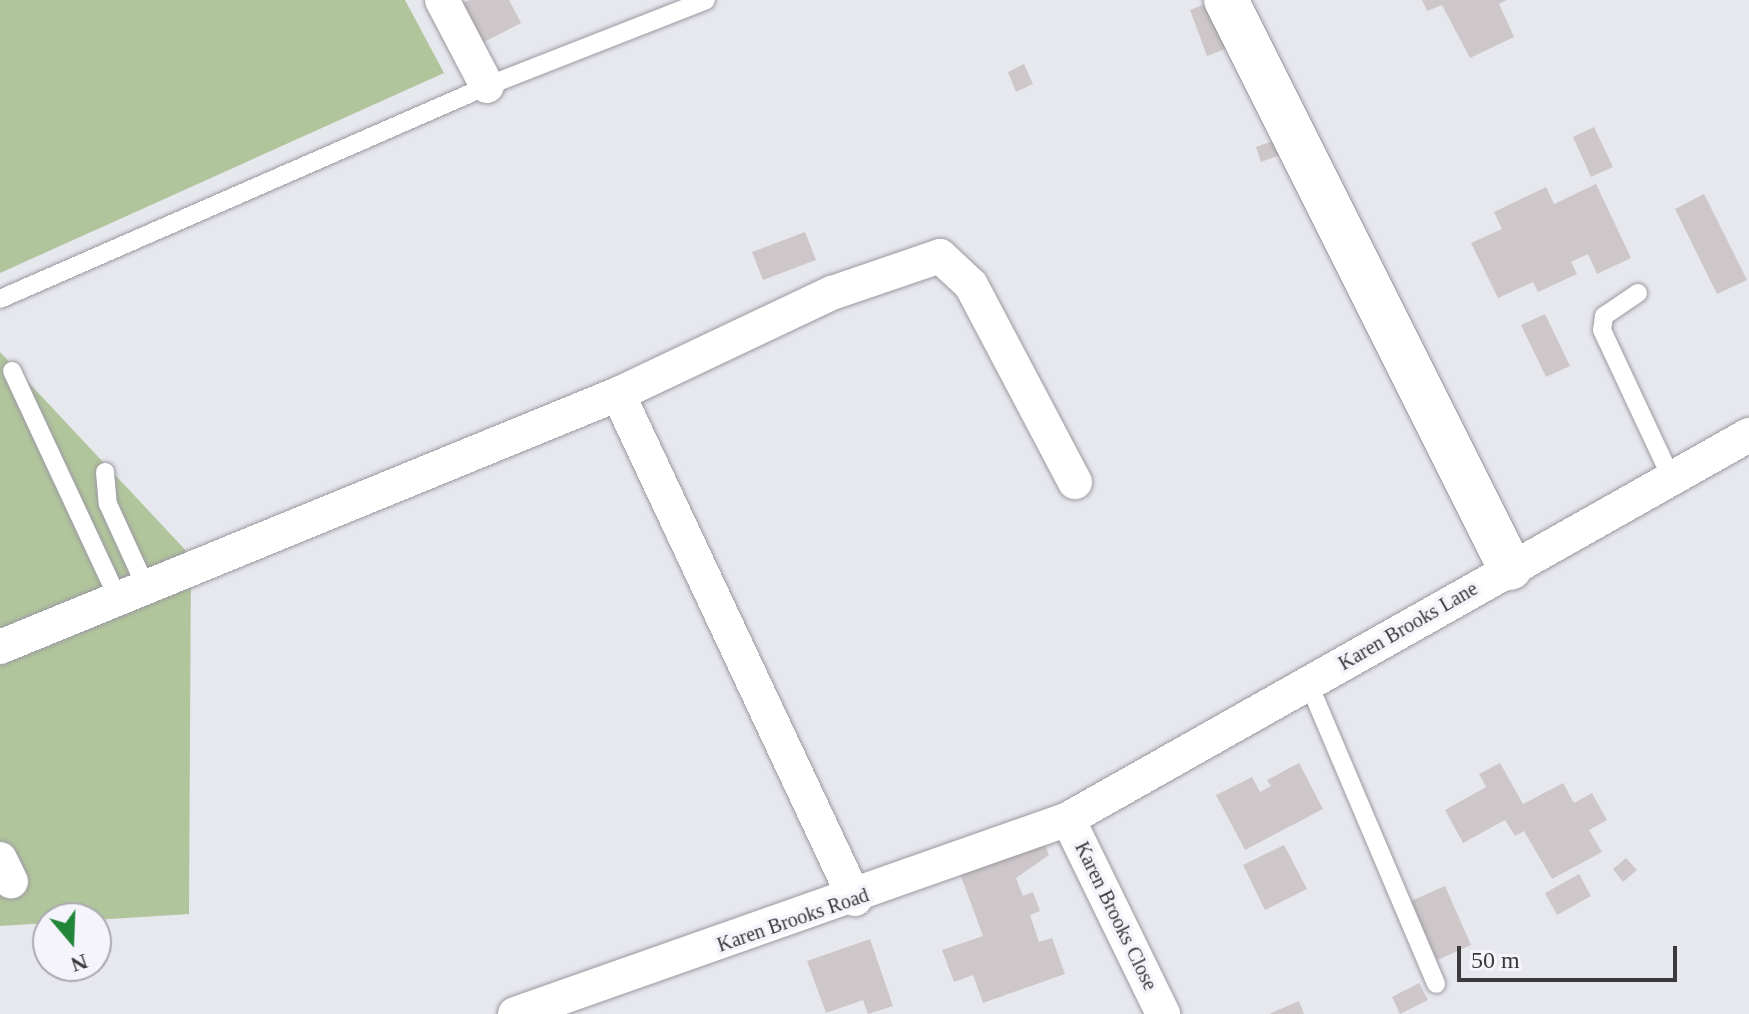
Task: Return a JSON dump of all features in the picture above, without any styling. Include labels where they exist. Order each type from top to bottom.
[{"type":"street","points":[[442,0],[487,86]]},
{"type":"street","points":[[1226,0],[1510,568]]},
{"type":"street","points":[[0,647],[618,394],[832,293],[940,256],[971,285],[1075,482]]},
{"type":"street","points":[[618,394],[855,899]]},
{"type":"street","name":"Karen Brooks Lane","points":[[1068,819],[1749,435]]},
{"type":"street","name":"Karen Brooks Road","points":[[515,1014],[855,899],[1068,819]]},
{"type":"street","name":"Karen Brooks Close","points":[[1068,819],[1163,1014]]},
{"type":"lane","points":[[0,299],[487,86],[706,0]]},
{"type":"lane","points":[[1638,293],[1604,316],[1602,330],[1671,477]]},
{"type":"lane","points":[[12,371],[132,593]]},
{"type":"lane","points":[[105,472],[108,504],[132,593]]},
{"type":"lane","points":[[1308,682],[1436,984]]},
{"type":"green space","points":[[0,0],[405,0],[444,73],[0,273]]},
{"type":"green space","points":[[0,352],[191,556],[189,914],[112,919],[112,902],[32,902],[32,924],[0,926]]},
{"type":"building","points":[[470,0],[509,0],[521,23],[482,43],[461,4]]},
{"type":"building","points":[[1215,0],[1233,46],[1207,56],[1190,10]]},
{"type":"building","points":[[1422,0],[1507,0],[1499,4],[1514,37],[1470,58],[1442,5],[1427,11]]},
{"type":"building","points":[[1024,64],[1033,84],[1016,92],[1008,72]]},
{"type":"building","points":[[1594,127],[1613,167],[1591,177],[1573,137]]},
{"type":"building","points":[[1278,139],[1283,154],[1261,162],[1256,147]]},
{"type":"building","points":[[1596,184],[1631,258],[1597,274],[1588,254],[1571,262],[1577,274],[1538,292],[1533,282],[1498,298],[1471,243],[1502,229],[1494,212],[1546,187],[1554,204]]},
{"type":"building","points":[[1704,194],[1747,280],[1717,294],[1675,209]]},
{"type":"building","points":[[805,232],[816,260],[763,280],[752,252]]},
{"type":"building","points":[[1545,314],[1570,366],[1546,377],[1521,325]]},
{"type":"building","points":[[1299,763],[1323,809],[1245,850],[1216,795],[1252,777],[1260,792],[1271,786],[1267,780]]},
{"type":"building","points":[[1500,763],[1523,804],[1563,783],[1574,803],[1592,793],[1607,820],[1589,830],[1602,852],[1552,879],[1524,831],[1515,836],[1505,820],[1463,843],[1445,810],[1486,787],[1479,774]]},
{"type":"building","points":[[1043,840],[1049,855],[1016,878],[1023,896],[1033,892],[1040,911],[1030,915],[1039,942],[1052,938],[1065,974],[983,1003],[973,975],[954,982],[942,950],[983,936],[959,871]]},
{"type":"building","points":[[1284,845],[1307,889],[1265,910],[1243,865]]},
{"type":"building","points":[[1626,858],[1637,870],[1623,882],[1613,869]]},
{"type":"building","points":[[1579,874],[1591,896],[1557,915],[1545,893]]},
{"type":"building","points":[[1445,886],[1471,945],[1437,960],[1411,901]]},
{"type":"building","points":[[870,939],[893,1006],[868,1014],[863,1000],[826,1013],[807,961]]},
{"type":"building","points":[[1419,983],[1428,1000],[1400,1014],[1392,997]]},
{"type":"building","points":[[1299,1001],[1304,1014],[1269,1014]]}]
